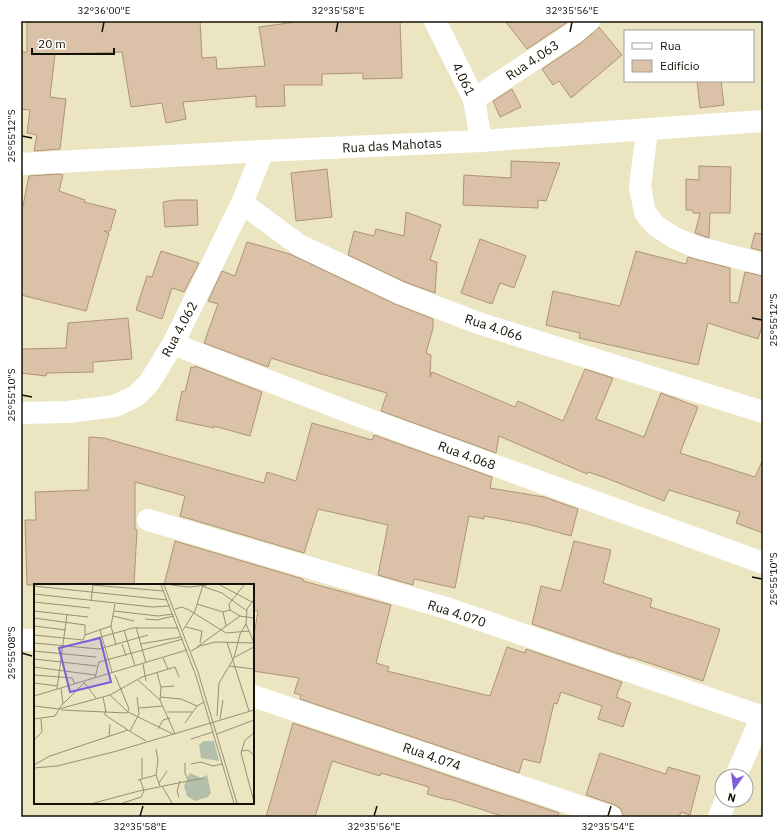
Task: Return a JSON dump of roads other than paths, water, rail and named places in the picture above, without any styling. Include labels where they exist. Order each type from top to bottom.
[{"type":"street","name":"4.061","points":[[435,21],[474,99],[481,141]]},
{"type":"street","name":"Rua 4.063","points":[[474,99],[574,33],[589,21]]},
{"type":"street","name":"Rua das Mahotas","points":[[21,164],[481,141],[763,121]]},
{"type":"street","points":[[647,130],[640,186],[645,213],[656,226],[675,238],[696,247],[763,264]]},
{"type":"street","name":"Rua 4.062","points":[[21,413],[68,412],[115,406],[136,396],[149,382],[173,344],[242,203],[263,151]]},
{"type":"street","name":"Rua 4.066","points":[[242,203],[299,245],[400,294],[478,323],[763,412]]},
{"type":"street","name":"Rua 4.068","points":[[173,344],[354,414],[763,563]]},
{"type":"street","name":"Rua 4.070","points":[[148,520],[446,608],[763,716]]},
{"type":"street","points":[[21,640],[34,640]]},
{"type":"street","name":"Rua 4.074","points":[[254,696],[611,817]]},
{"type":"street","points":[[740,768],[763,716]]}]
